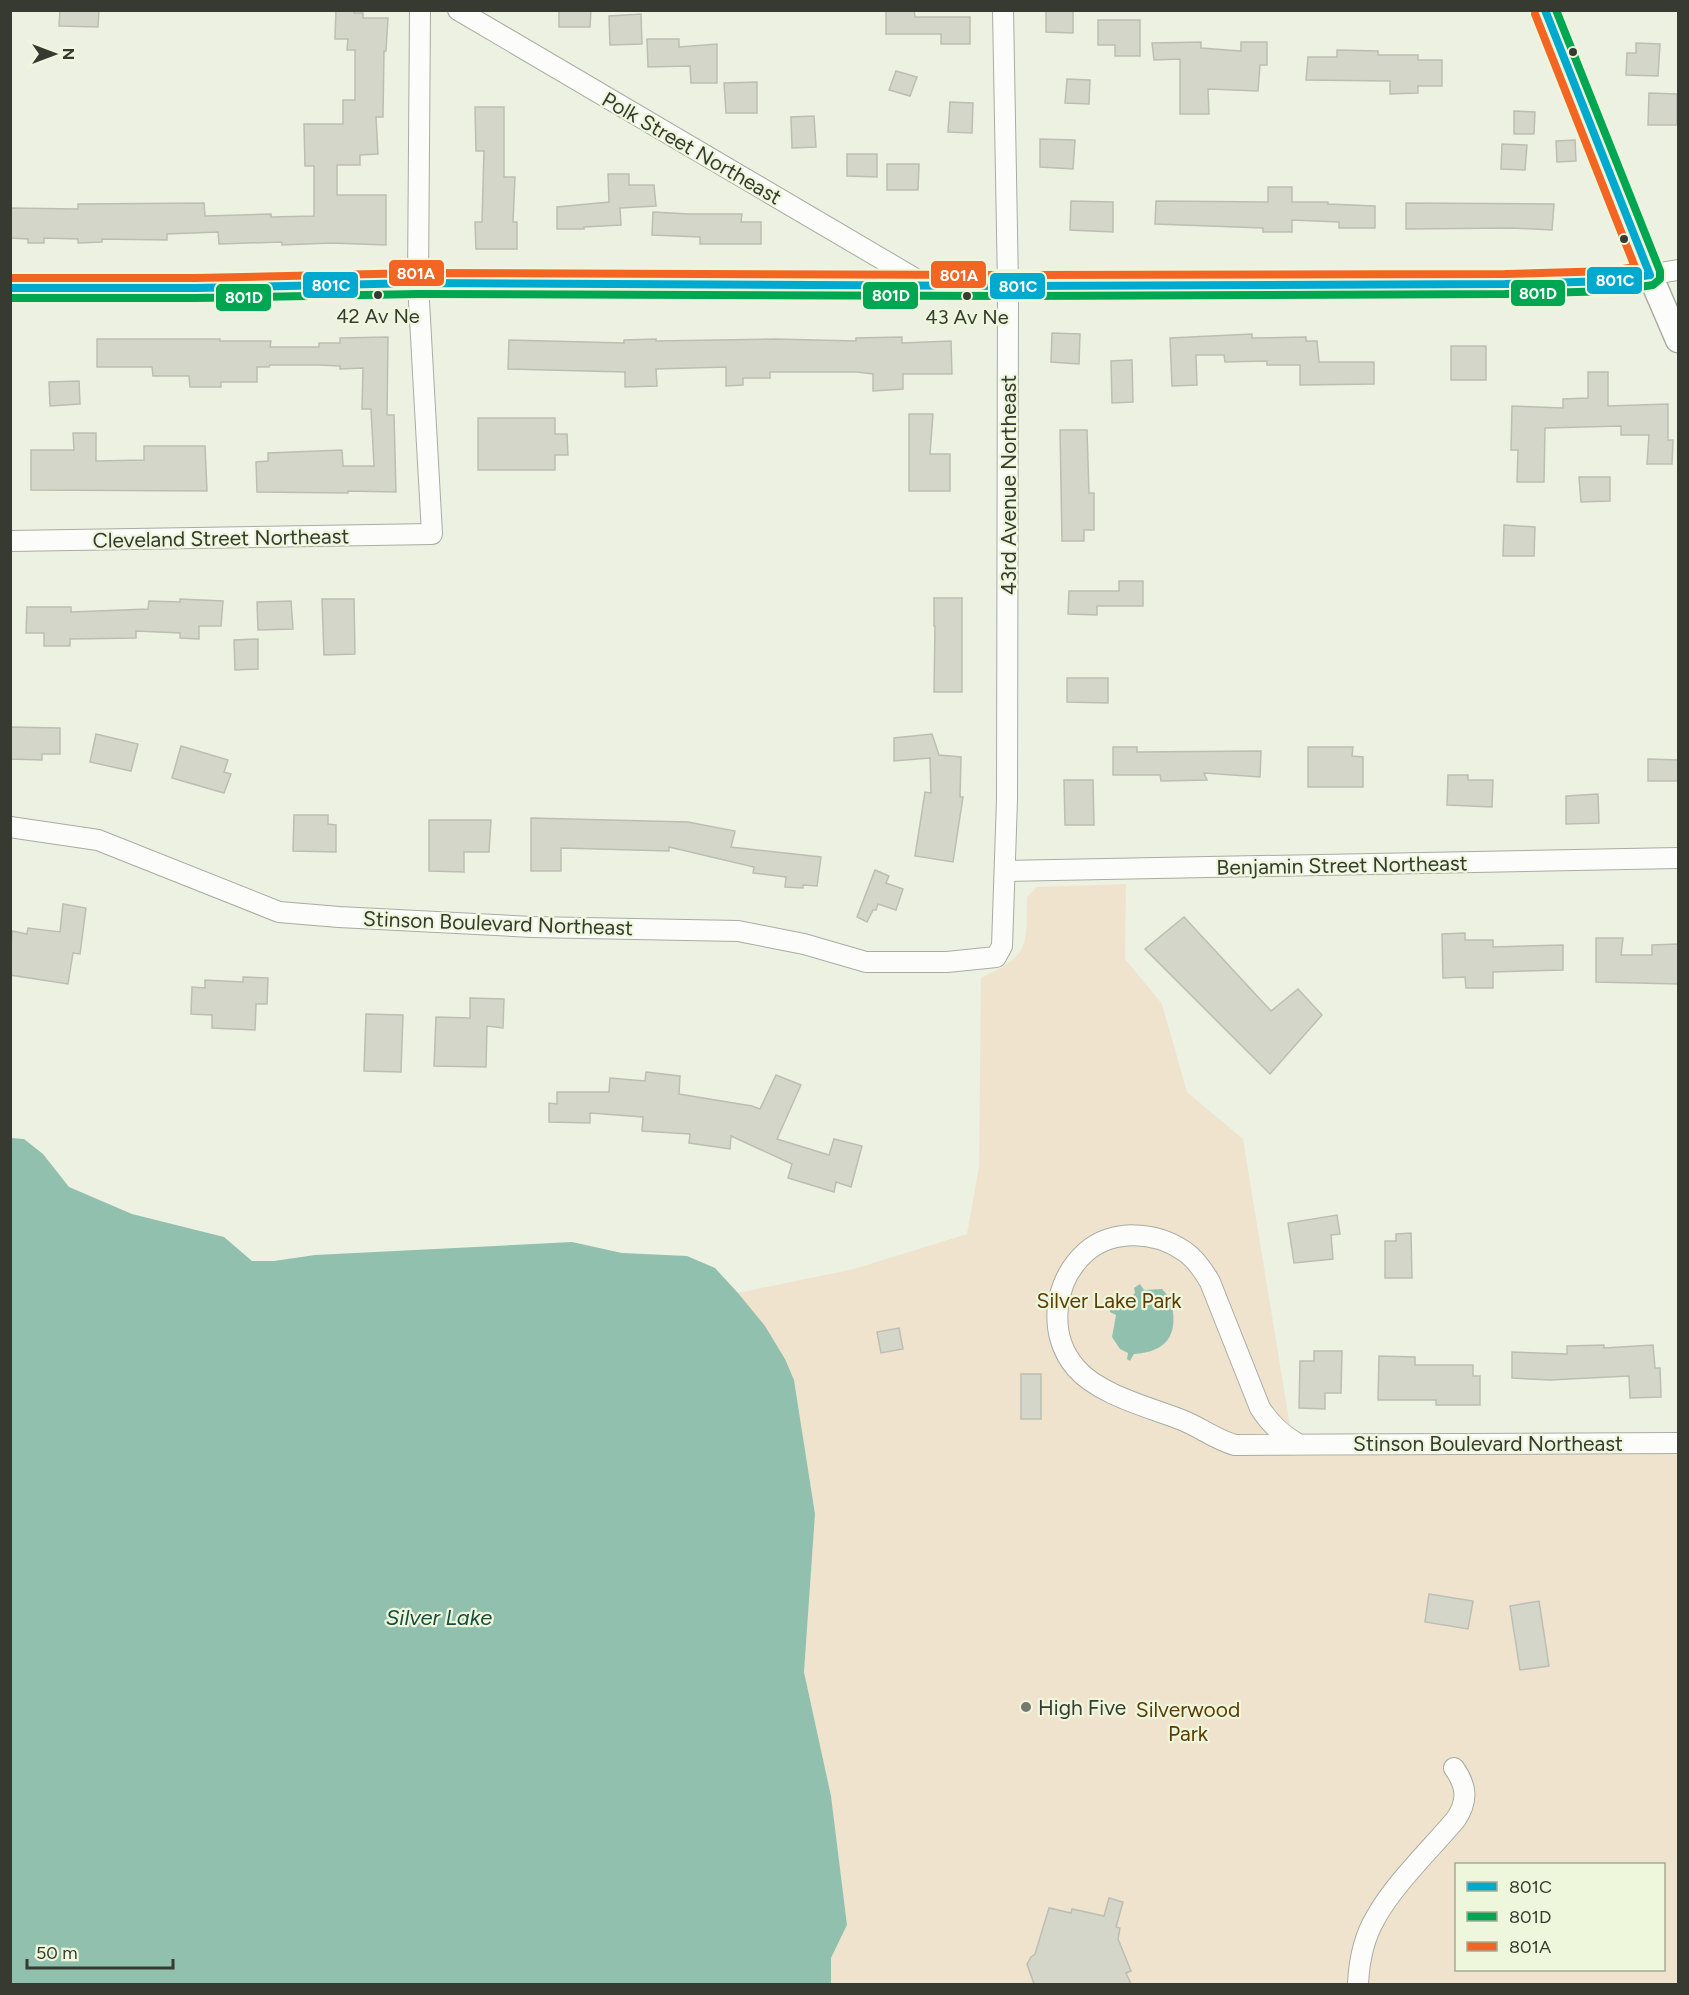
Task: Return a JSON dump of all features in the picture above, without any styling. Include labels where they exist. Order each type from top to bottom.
[{"type":"street","points":[[418,283],[420,10]]},
{"type":"street","name":"Polk Street Northeast","points":[[458,10],[927,286]]},
{"type":"street","name":"43rd Avenue Northeast","points":[[996,957],[1002,946],[1007,776],[1008,286],[1002,10]]},
{"type":"street","points":[[1545,10],[1678,340]]},
{"type":"street","points":[[10,288],[195,288],[418,283],[927,286],[1505,284],[1611,281],[1678,270]]},
{"type":"street","name":"Cleveland Street Northeast","points":[[10,542],[432,534],[418,283]]},
{"type":"street","name":"Stinson Boulevard Northeast","points":[[10,827],[98,840],[279,912],[532,927],[738,931],[804,944],[866,962],[947,962],[996,957]]},
{"type":"street","name":"Benjamin Street Northeast","points":[[1005,871],[1678,858]]},
{"type":"street","name":"Stinson Boulevard Northeast","points":[[1298,1444],[1283,1435],[1270,1423],[1260,1408],[1210,1282],[1199,1265],[1185,1251],[1165,1240],[1147,1236],[1125,1236],[1105,1241],[1086,1252],[1074,1266],[1059,1294],[1057,1313],[1058,1331],[1066,1352],[1076,1368],[1092,1383],[1110,1392],[1188,1422],[1235,1445],[1678,1443]]},
{"type":"street","points":[[1358,1984],[1363,1948],[1375,1919],[1388,1899],[1463,1809],[1466,1797],[1464,1787],[1454,1768]]},
{"type":"green space","name":"Silverwood Park","points":[[1126,884],[1125,959],[1162,1004],[1187,1092],[1243,1139],[1293,1456],[1678,1453],[1678,1984],[831,1984],[831,1958],[847,1925],[831,1796],[804,1672],[815,1514],[794,1380],[769,1334],[738,1293],[854,1269],[967,1234],[979,1167],[981,978],[1009,963],[1021,950],[1026,931],[1027,897],[1037,887]]},
{"type":"water","name":"Silver Lake","points":[[11,1138],[24,1139],[43,1154],[69,1187],[132,1214],[224,1237],[252,1261],[274,1261],[315,1255],[572,1242],[622,1253],[687,1256],[715,1268],[765,1326],[785,1359],[794,1380],[815,1514],[804,1672],[831,1796],[847,1925],[831,1958],[831,1984],[11,1984]]},
{"type":"water","points":[[1140,1284],[1144,1290],[1162,1289],[1170,1298],[1179,1297],[1180,1302],[1172,1305],[1171,1334],[1162,1346],[1145,1353],[1134,1354],[1130,1361],[1127,1359],[1128,1353],[1120,1349],[1112,1337],[1116,1315],[1110,1312],[1110,1307],[1120,1308],[1135,1293],[1134,1288]]},
{"type":"building","points":[[60,10],[99,10],[98,27],[59,26]]},
{"type":"building","points":[[336,10],[354,10],[354,13],[363,13],[363,18],[388,18],[386,51],[384,51],[383,117],[376,117],[378,154],[360,155],[360,165],[337,165],[337,195],[386,195],[386,245],[331,243],[282,245],[282,242],[219,244],[218,232],[167,234],[167,240],[102,239],[102,242],[78,243],[78,239],[44,238],[44,243],[28,243],[28,239],[10,238],[11,208],[78,209],[78,204],[204,203],[205,216],[271,214],[271,217],[314,216],[314,166],[305,166],[304,124],[343,124],[343,100],[355,100],[355,50],[347,50],[348,39],[335,39]]},
{"type":"building","points":[[559,10],[591,10],[590,27],[559,27]]},
{"type":"building","points":[[886,10],[914,10],[915,17],[970,17],[970,44],[941,44],[941,34],[886,34]]},
{"type":"building","points":[[1046,10],[1073,10],[1073,33],[1046,32]]},
{"type":"building","points":[[641,14],[642,44],[610,45],[609,16]]},
{"type":"building","points":[[1098,20],[1140,20],[1140,56],[1115,56],[1115,45],[1098,45]]},
{"type":"building","points":[[647,39],[679,39],[679,47],[717,44],[717,83],[691,83],[690,66],[648,67]]},
{"type":"building","points":[[1201,42],[1201,48],[1241,51],[1241,42],[1267,42],[1267,65],[1260,65],[1258,91],[1208,89],[1209,114],[1180,114],[1180,59],[1154,60],[1152,43]]},
{"type":"building","points":[[1636,43],[1660,44],[1658,76],[1626,75],[1627,53],[1636,53]]},
{"type":"building","points":[[1337,50],[1378,51],[1378,55],[1418,55],[1418,60],[1442,60],[1442,86],[1418,86],[1418,93],[1390,94],[1390,81],[1306,80],[1308,57],[1337,57]]},
{"type":"building","points":[[896,71],[917,77],[910,96],[889,90]]},
{"type":"building","points":[[1067,79],[1090,80],[1089,104],[1065,103]]},
{"type":"building","points":[[757,82],[757,113],[726,113],[724,83]]},
{"type":"building","points":[[1649,93],[1677,94],[1677,125],[1648,125]]},
{"type":"building","points":[[950,102],[973,103],[972,133],[948,132]]},
{"type":"building","points":[[475,107],[504,107],[504,177],[515,177],[513,222],[517,222],[517,249],[476,249],[475,222],[482,222],[484,151],[476,151]]},
{"type":"building","points":[[1514,111],[1535,112],[1534,134],[1514,134]]},
{"type":"building","points":[[814,116],[816,147],[792,148],[791,117]]},
{"type":"building","points":[[1040,139],[1075,140],[1073,169],[1040,167]]},
{"type":"building","points":[[1575,140],[1576,161],[1557,162],[1556,141]]},
{"type":"building","points":[[1502,144],[1527,145],[1525,170],[1501,169]]},
{"type":"building","points":[[847,154],[877,154],[877,177],[847,176]]},
{"type":"building","points":[[887,164],[919,164],[918,190],[887,190]]},
{"type":"building","points":[[608,174],[629,174],[629,185],[654,185],[656,206],[620,208],[621,225],[557,229],[557,207],[609,202]]},
{"type":"building","points":[[1268,187],[1292,187],[1292,202],[1375,206],[1375,228],[1339,228],[1339,222],[1292,220],[1292,232],[1263,232],[1263,228],[1155,224],[1156,201],[1268,202]]},
{"type":"building","points":[[1071,201],[1113,202],[1113,232],[1070,230]]},
{"type":"building","points":[[1406,203],[1554,204],[1552,230],[1406,229]]},
{"type":"building","points":[[653,212],[742,214],[741,222],[761,222],[761,244],[700,244],[700,237],[652,235]]},
{"type":"building","points":[[1052,333],[1080,334],[1079,364],[1051,362]]},
{"type":"building","points":[[1252,334],[1252,338],[1306,337],[1306,341],[1317,341],[1319,362],[1374,362],[1374,384],[1300,385],[1300,365],[1267,365],[1267,361],[1225,362],[1224,355],[1196,355],[1197,385],[1172,386],[1170,338]]},
{"type":"building","points":[[388,337],[387,415],[394,415],[396,492],[257,492],[256,462],[268,461],[268,453],[342,450],[343,466],[374,466],[371,409],[362,409],[363,368],[270,365],[269,367],[257,367],[257,382],[221,382],[221,387],[190,387],[189,376],[153,376],[152,367],[97,367],[97,339],[220,339],[220,341],[271,341],[270,347],[319,347],[319,343],[340,343],[340,338]]},
{"type":"building","points":[[902,337],[902,343],[951,341],[952,374],[903,374],[903,389],[873,391],[873,374],[857,372],[770,372],[770,378],[743,378],[743,385],[726,386],[726,367],[656,369],[657,386],[625,387],[625,372],[508,369],[509,340],[624,343],[624,340],[656,339],[656,341],[775,339],[856,341],[856,338]]},
{"type":"building","points":[[1451,346],[1486,346],[1486,380],[1451,380]]},
{"type":"building","points":[[1132,360],[1133,402],[1112,403],[1111,361]]},
{"type":"building","points":[[1588,372],[1608,372],[1608,406],[1668,404],[1668,440],[1673,440],[1672,464],[1647,464],[1649,435],[1621,435],[1621,426],[1545,428],[1544,482],[1517,482],[1518,450],[1511,450],[1512,406],[1563,408],[1563,399],[1588,398]]},
{"type":"building","points":[[79,381],[80,404],[50,406],[49,382]]},
{"type":"building","points":[[909,414],[933,414],[930,454],[950,454],[950,491],[909,491]]},
{"type":"building","points":[[478,418],[555,418],[555,434],[567,434],[568,455],[555,455],[555,470],[478,470]]},
{"type":"building","points":[[1060,430],[1087,430],[1089,493],[1094,493],[1094,530],[1084,530],[1084,541],[1062,541]]},
{"type":"building","points":[[73,433],[96,433],[96,461],[144,460],[144,446],[205,446],[207,491],[31,490],[31,450],[74,450]]},
{"type":"building","points":[[1579,477],[1610,477],[1610,501],[1581,502]]},
{"type":"building","points":[[1504,525],[1535,527],[1534,556],[1503,556]]},
{"type":"building","points":[[1119,581],[1143,581],[1143,606],[1097,606],[1097,615],[1068,614],[1069,591],[1119,591]]},
{"type":"building","points":[[934,598],[962,598],[962,692],[934,692]]},
{"type":"building","points":[[180,599],[223,601],[221,626],[199,626],[199,639],[180,638],[180,633],[136,631],[136,638],[70,639],[70,646],[44,646],[44,633],[26,633],[27,607],[71,607],[71,612],[148,609],[149,601],[180,602]]},
{"type":"building","points":[[322,599],[354,599],[355,654],[324,655]]},
{"type":"building","points":[[291,601],[293,629],[258,630],[257,602]]},
{"type":"building","points":[[258,639],[258,669],[235,670],[234,640]]},
{"type":"building","points":[[1067,678],[1108,678],[1108,703],[1067,702]]},
{"type":"building","points":[[10,727],[60,728],[60,754],[42,754],[42,760],[10,759]]},
{"type":"building","points":[[96,734],[138,744],[131,771],[90,762]]},
{"type":"building","points":[[932,734],[939,755],[961,757],[960,797],[963,797],[953,862],[915,856],[925,792],[931,793],[930,758],[894,761],[894,738]]},
{"type":"building","points":[[181,746],[228,760],[224,772],[231,774],[224,793],[172,778]]},
{"type":"building","points":[[1113,747],[1137,747],[1137,752],[1261,751],[1260,777],[1204,773],[1207,780],[1161,781],[1160,775],[1113,775]]},
{"type":"building","points":[[1308,747],[1353,747],[1352,756],[1363,757],[1363,787],[1308,787]]},
{"type":"building","points":[[1648,759],[1678,760],[1678,781],[1648,781]]},
{"type":"building","points":[[1448,775],[1468,775],[1468,780],[1493,780],[1492,807],[1447,805]]},
{"type":"building","points":[[1064,780],[1093,780],[1094,825],[1065,825]]},
{"type":"building","points":[[1598,794],[1599,823],[1566,824],[1566,796]]},
{"type":"building","points":[[294,815],[328,815],[328,824],[336,825],[336,852],[293,851]]},
{"type":"building","points":[[531,818],[688,822],[735,831],[731,847],[821,857],[817,886],[785,887],[786,877],[753,873],[754,867],[669,847],[669,851],[561,848],[561,871],[531,871]]},
{"type":"building","points":[[429,820],[491,820],[489,852],[464,852],[464,872],[429,871]]},
{"type":"building","points":[[875,870],[889,876],[886,883],[903,889],[896,910],[878,904],[867,922],[857,917]]},
{"type":"building","points":[[63,904],[86,908],[80,954],[73,953],[68,984],[10,975],[12,931],[27,934],[28,928],[60,932]]},
{"type":"building","points":[[1184,917],[1271,1011],[1298,989],[1322,1015],[1270,1074],[1145,949]]},
{"type":"building","points":[[1465,933],[1465,940],[1493,940],[1493,947],[1563,945],[1563,970],[1493,972],[1493,988],[1466,988],[1465,977],[1443,978],[1442,934]]},
{"type":"building","points":[[1596,938],[1623,938],[1621,955],[1652,955],[1652,945],[1678,944],[1678,984],[1596,982]]},
{"type":"building","points":[[243,977],[268,978],[267,1004],[256,1004],[255,1030],[212,1028],[212,1015],[191,1014],[192,987],[205,988],[205,980],[243,982]]},
{"type":"building","points":[[470,998],[504,999],[503,1028],[487,1026],[486,1067],[434,1066],[436,1017],[470,1018]]},
{"type":"building","points":[[366,1014],[403,1015],[401,1072],[364,1071]]},
{"type":"building","points":[[646,1072],[680,1076],[679,1094],[760,1109],[776,1075],[801,1085],[777,1139],[829,1155],[834,1139],[862,1146],[851,1187],[836,1182],[834,1192],[788,1178],[792,1164],[731,1136],[730,1149],[689,1143],[690,1134],[642,1131],[643,1117],[590,1113],[590,1123],[549,1122],[549,1103],[557,1104],[557,1092],[609,1092],[610,1078],[645,1081]]},
{"type":"building","points":[[1337,1215],[1340,1234],[1331,1235],[1333,1259],[1294,1263],[1288,1223]]},
{"type":"building","points":[[1411,1233],[1412,1278],[1385,1278],[1385,1241],[1396,1241],[1396,1234]]},
{"type":"building","points":[[899,1328],[903,1349],[881,1353],[877,1332]]},
{"type":"building","points":[[1604,1345],[1604,1348],[1653,1345],[1655,1368],[1660,1368],[1661,1397],[1630,1398],[1629,1376],[1550,1380],[1512,1378],[1512,1352],[1567,1354],[1567,1346]]},
{"type":"building","points":[[1314,1351],[1342,1351],[1341,1393],[1325,1393],[1325,1409],[1299,1408],[1300,1361],[1314,1361]]},
{"type":"building","points":[[1379,1356],[1415,1357],[1415,1365],[1473,1365],[1473,1376],[1480,1376],[1480,1405],[1436,1405],[1436,1400],[1378,1400]]},
{"type":"building","points":[[1021,1374],[1041,1374],[1041,1419],[1021,1419]]},
{"type":"building","points":[[1429,1594],[1473,1601],[1468,1629],[1425,1622]]},
{"type":"building","points":[[1539,1601],[1549,1666],[1520,1670],[1510,1606]]},
{"type":"building","points":[[1109,1898],[1123,1902],[1116,1927],[1120,1928],[1118,1939],[1131,1971],[1126,1973],[1131,1984],[1034,1984],[1027,1964],[1035,1954],[1049,1908],[1071,1913],[1072,1909],[1104,1916]]},
{"type":"transit line","name":"801C","points":[[10,288],[195,288],[418,283],[1008,286],[1505,284],[1611,281],[1650,275],[1545,10]]},
{"type":"transit line","name":"801D","points":[[10,298],[195,298],[418,294],[1008,296],[1505,294],[1613,291],[1653,285],[1660,279],[1660,271],[1556,10]]},
{"type":"transit line","name":"801A","points":[[10,278],[195,278],[418,273],[1505,274],[1610,271],[1635,267],[1535,14]]},
{"type":"place","name":"42 Av Ne","points":[[378,295]]},
{"type":"place","name":"43 Av Ne","points":[[967,296]]},
{"type":"place","name":"High Five","points":[[1026,1707]]},
{"type":"park label","name":"Silver Lake Park","points":[[1109,1300]]}]
